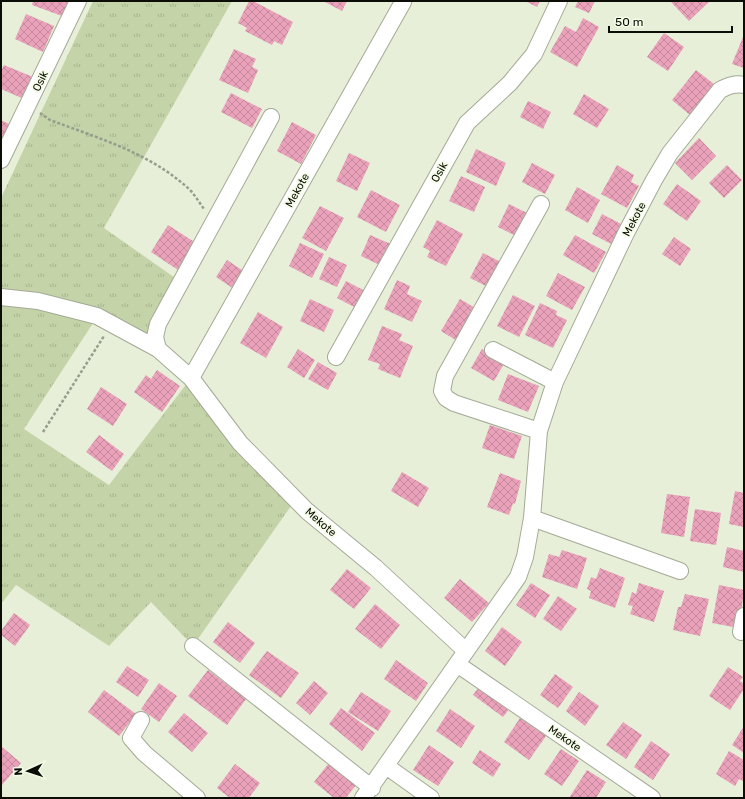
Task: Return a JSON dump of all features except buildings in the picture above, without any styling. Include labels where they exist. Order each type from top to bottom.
[{"type":"street","name":"Osik","points":[[1,160],[78,1]]},
{"type":"street","name":"Osik","points":[[336,357],[467,123],[510,83],[534,54],[559,1]]},
{"type":"street","name":"Mekote","points":[[191,378],[403,2]]},
{"type":"street","name":"Mekote","points":[[193,646],[368,793],[518,577],[525,557],[532,518],[539,431],[555,382],[626,233],[670,153],[720,90],[738,84],[744,85]]},
{"type":"street","points":[[158,349],[155,337],[158,324],[271,117]]},
{"type":"street","points":[[539,431],[454,404],[446,398],[442,391],[445,376],[541,204]]},
{"type":"street","name":"Mekote","points":[[1,297],[38,301],[97,316],[158,349],[191,378],[240,443],[307,511],[376,568],[462,657],[652,798]]},
{"type":"street","points":[[493,350],[555,382]]},
{"type":"street","points":[[532,518],[680,571]]},
{"type":"street","points":[[741,632],[744,616]]},
{"type":"street","points":[[141,720],[131,738],[144,753],[197,798]]},
{"type":"street","points":[[386,766],[431,798]]},
{"type":"path","points":[[28,105],[50,120],[128,149],[166,171],[190,190],[214,222]]},
{"type":"path","points":[[43,432],[111,324]]},
{"type":"green space","points":[[93,1],[232,1],[104,228],[181,282],[158,349],[97,317],[24,429],[109,485],[191,378],[291,506],[193,646],[151,602],[109,646],[16,585],[1,604],[1,198]]}]
